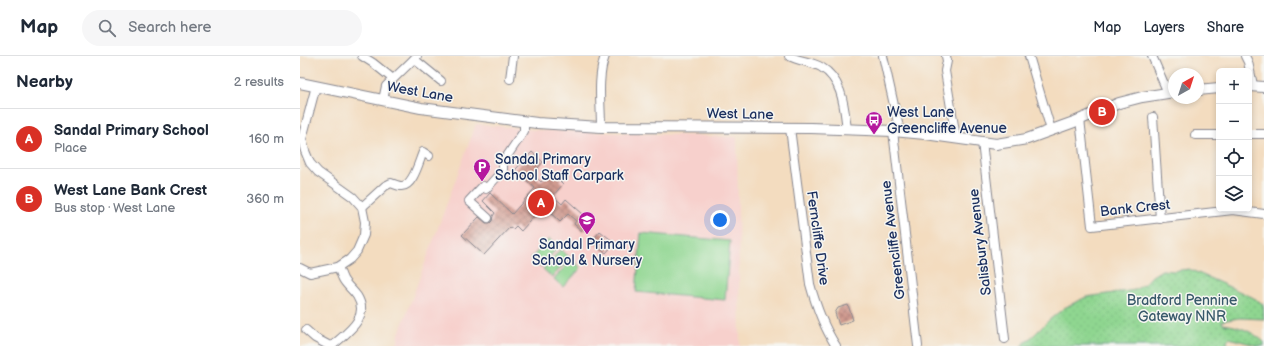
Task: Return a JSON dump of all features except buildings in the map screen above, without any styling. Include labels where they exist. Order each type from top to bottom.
[{"type":"street","points":[[362,56],[393,79]]},
{"type":"street","points":[[510,78],[513,56]]},
{"type":"street","points":[[601,126],[601,77],[605,56]]},
{"type":"street","points":[[789,56],[821,67],[834,79],[841,91],[847,129]]},
{"type":"street","name":"Greencliffe Avenue","points":[[883,56],[896,131],[918,346]]},
{"type":"street","points":[[946,56],[947,61],[945,71],[956,138]]},
{"type":"street","points":[[1029,56],[1051,130]]},
{"type":"street","points":[[1152,56],[1168,87]]},
{"type":"street","points":[[1245,56],[1249,68]]},
{"type":"street","points":[[383,100],[386,86],[415,58],[441,81]]},
{"type":"street","name":"West Lane","points":[[300,83],[421,108],[524,122],[601,126],[790,128],[896,131],[996,144],[1027,139],[1119,103],[1142,97],[1168,93]]},
{"type":"street","points":[[1252,85],[1264,87]]},
{"type":"street","points":[[300,268],[310,273],[338,267],[350,259],[357,251],[364,235],[365,222],[362,207],[353,197],[318,172],[310,163],[305,151],[302,139],[316,86]]},
{"type":"street","points":[[1204,89],[1216,88]]},
{"type":"street","points":[[1153,117],[1160,218]]},
{"type":"street","name":"Bank Crest","points":[[1080,119],[1092,226],[1233,210],[1264,214]]},
{"type":"street","points":[[488,218],[469,201],[483,186],[486,189],[503,170],[503,162],[524,131],[524,122]]},
{"type":"street","name":"Ferncliffe Drive","points":[[790,128],[810,284],[816,307],[822,322],[836,346]]},
{"type":"street","points":[[1252,134],[1264,134]]},
{"type":"street","points":[[1195,135],[1216,135]]},
{"type":"street","name":"Salisbury Avenue","points":[[982,142],[1005,339]]},
{"type":"street","points":[[362,207],[385,186],[391,184],[402,186],[408,184],[423,152],[429,156]]},
{"type":"street","points":[[306,330],[314,338],[331,346],[359,319],[362,313],[362,305],[357,295],[343,279],[338,267]]},
{"type":"shaded area","name":"Sandal Primary School & Nursery","points":[[476,124],[536,130],[737,137],[740,346],[397,346],[399,334]]},
{"type":"green space","points":[[641,233],[730,241],[725,300],[636,292]]},
{"type":"green space","points":[[549,239],[558,247],[541,267],[531,258]]},
{"type":"green space","points":[[561,249],[570,258],[552,277],[543,269]]},
{"type":"green space","points":[[572,259],[581,268],[563,287],[554,279]]},
{"type":"green space","name":"Bradford Pennine Gateway NNR","points":[[1189,269],[1252,297],[1263,304],[1264,319],[1239,318],[1222,321],[1223,324],[1234,326],[1250,332],[1264,342],[1264,346],[1258,346],[1229,338],[1227,342],[1228,346],[1021,346],[1064,308],[1086,297],[1135,290],[1162,270],[1173,271]]},
{"type":"place","name":"West Lane Bank Crest","points":[[1102,112]]},
{"type":"place","name":"West Lane Greencliffe Avenue","points":[[874,135]]},
{"type":"place","name":"Sandal Primary School Staff Carpark","points":[[482,182]]},
{"type":"place","name":"Sandal Primary School","points":[[541,203]]},
{"type":"place","name":"Sandal Primary School & Nursery","points":[[587,235]]}]
